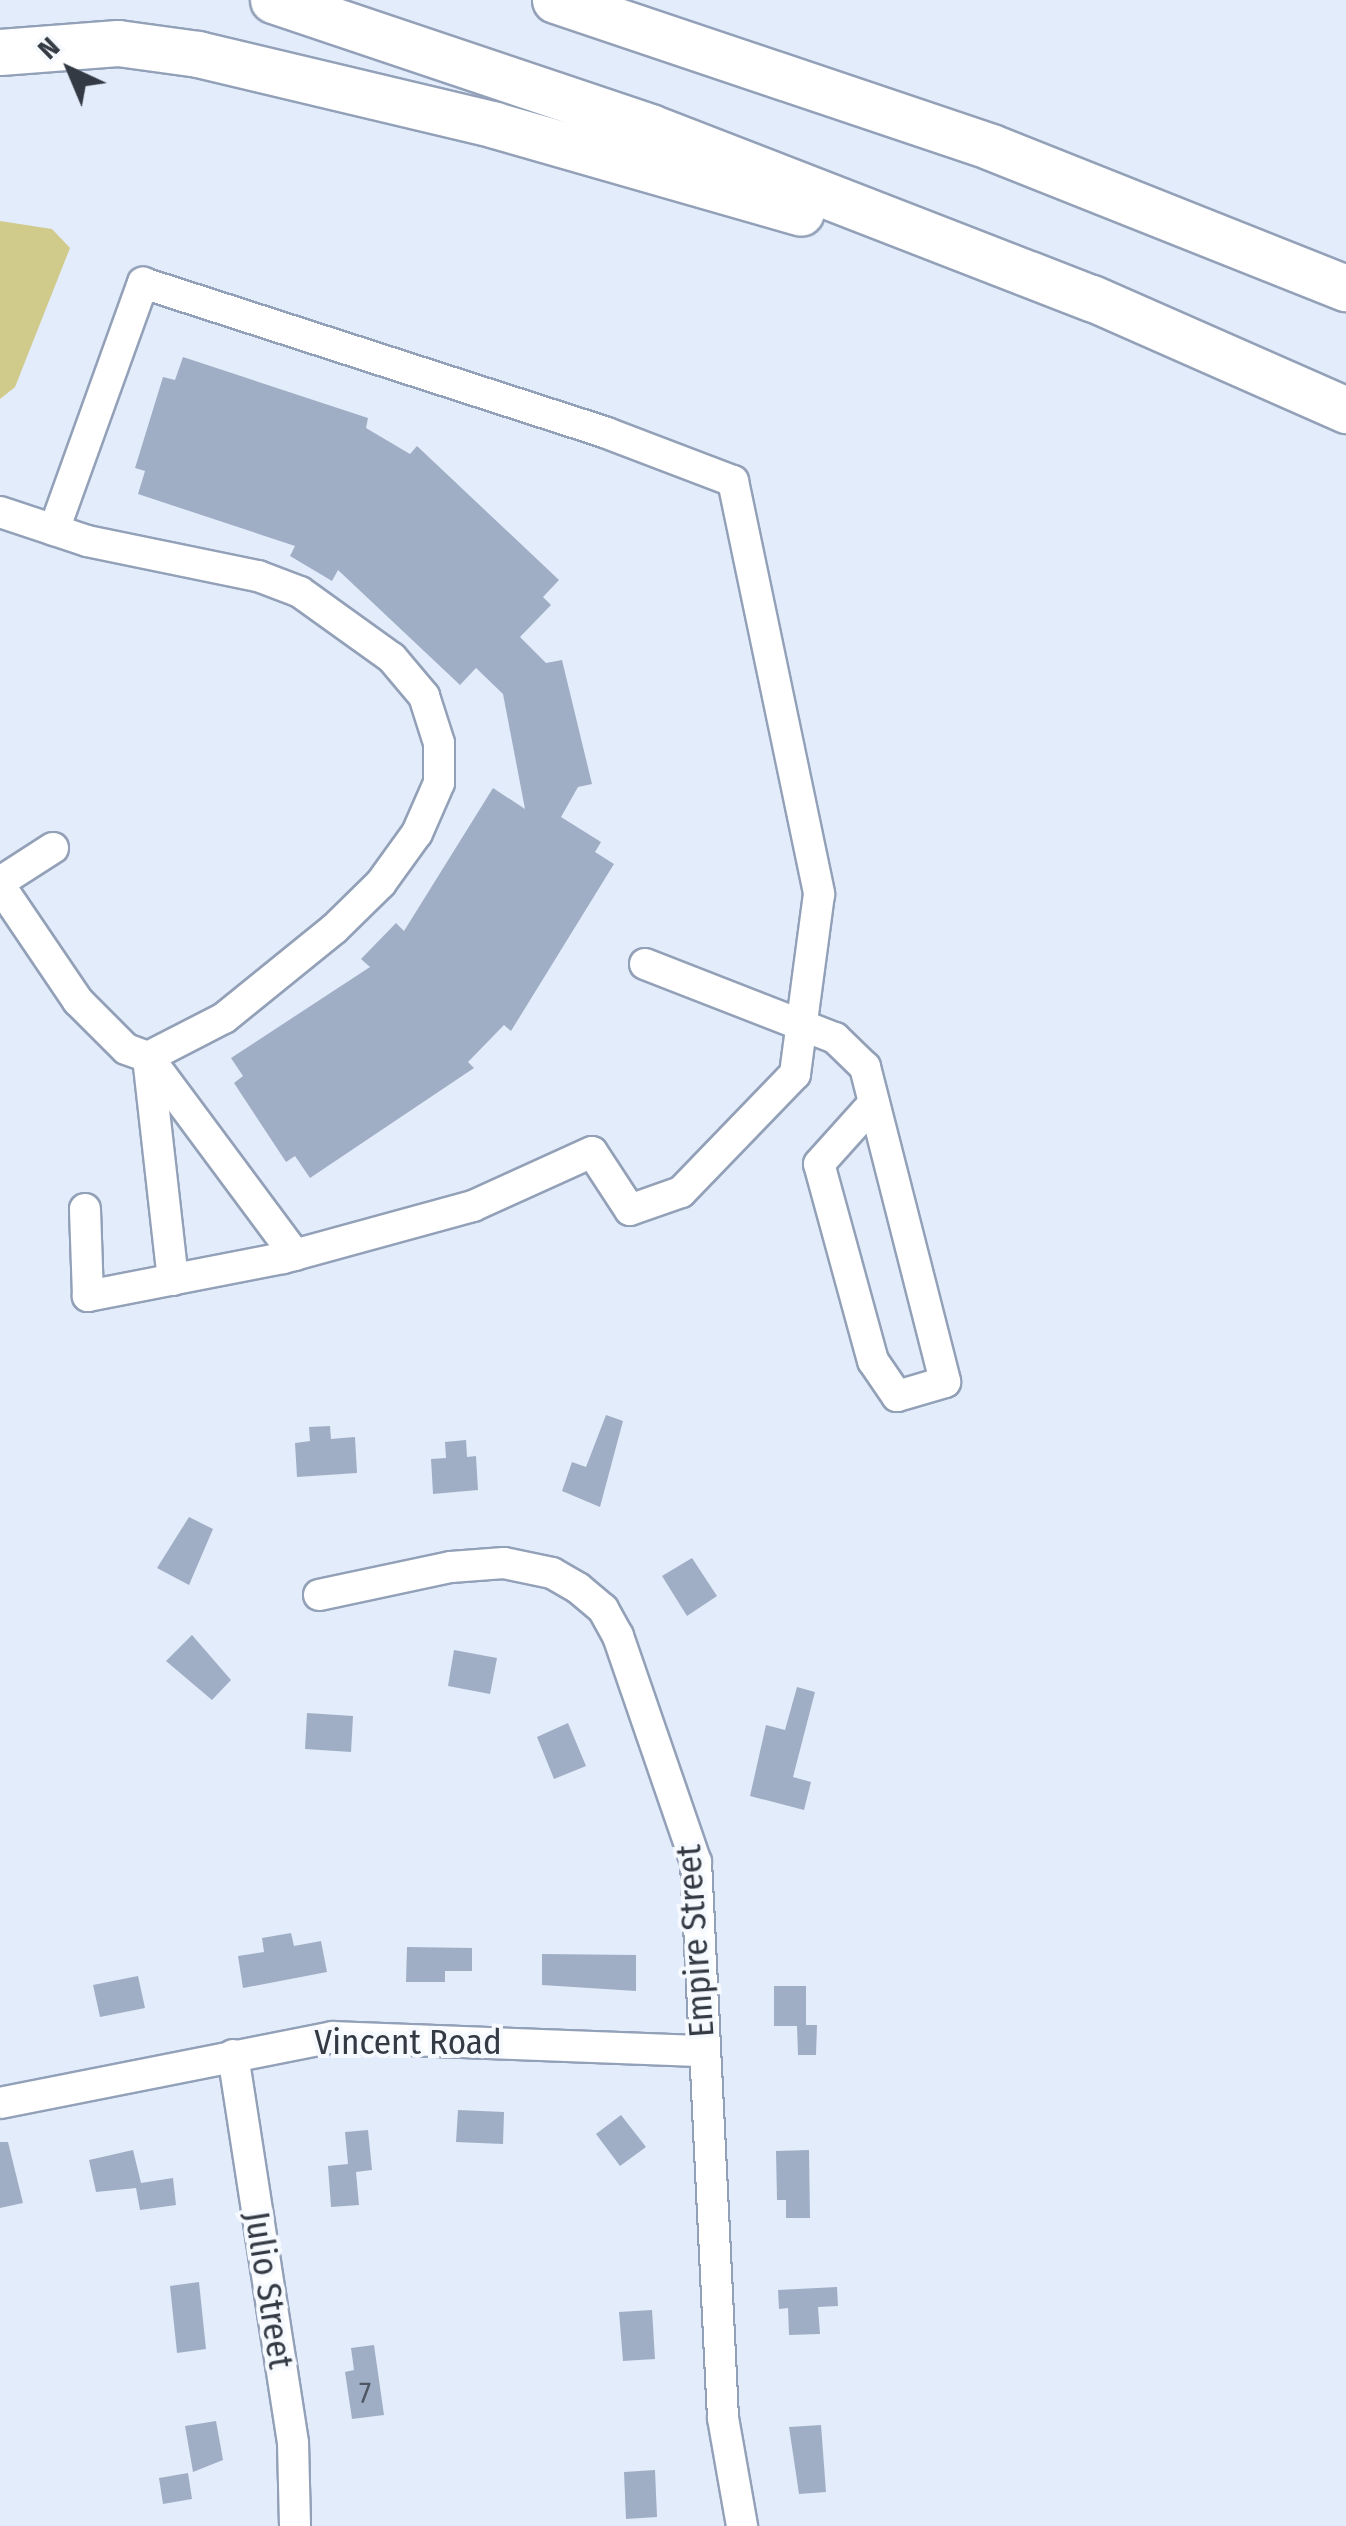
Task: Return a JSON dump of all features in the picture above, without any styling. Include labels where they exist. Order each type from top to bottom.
[{"type":"highway","points":[[273,0],[650,126],[1003,263],[1346,410]]},
{"type":"highway","points":[[555,0],[991,147],[1346,288]]},
{"type":"highway","points":[[0,52],[118,43],[198,54],[495,125],[837,224],[1003,263]]},
{"type":"street","points":[[54,530],[143,283],[607,433],[732,480],[819,894],[795,1074],[680,1192],[630,1210],[592,1152],[473,1206],[294,1255],[88,1296],[85,1209]]},
{"type":"street","points":[[0,512],[192,567],[258,576],[300,592],[392,658],[424,696],[439,743],[439,783],[417,833],[381,883],[287,973],[168,1052],[148,1057]]},
{"type":"street","points":[[53,848],[0,884],[78,1001],[126,1048],[148,1057],[294,1255]]},
{"type":"street","points":[[645,964],[836,1038],[865,1067],[945,1382],[897,1396],[872,1361],[819,1164],[874,1103]]},
{"type":"street","points":[[148,1057],[173,1280]]},
{"type":"street","name":"Empire Street","points":[[319,1596],[451,1567],[504,1563],[552,1573],[603,1610],[638,1685],[696,1862],[702,2051],[723,2418],[742,2526]]},
{"type":"street","name":"Vincent Road","points":[[0,2103],[233,2055],[359,2036],[702,2051]]},
{"type":"street","name":"Julio Street","points":[[233,2055],[293,2443],[295,2526]]},
{"type":"shaded area","points":[[0,221],[52,229],[70,248],[15,387],[0,399]]},
{"type":"building","points":[[183,357],[368,418],[366,428],[410,454],[417,446],[559,580],[543,597],[551,605],[520,637],[546,663],[562,660],[592,784],[578,787],[561,817],[601,842],[595,852],[614,864],[511,1031],[504,1025],[468,1062],[474,1068],[310,1178],[295,1156],[286,1162],[234,1083],[243,1076],[231,1058],[370,967],[361,959],[396,923],[404,931],[493,788],[525,809],[503,694],[476,668],[460,685],[338,570],[332,581],[290,556],[295,546],[138,494],[145,471],[135,468],[163,377],[175,380]]},
{"type":"building","points":[[606,1415],[623,1421],[600,1507],[562,1491],[572,1462],[586,1467]]},
{"type":"building","points":[[330,1426],[331,1439],[355,1437],[357,1473],[297,1477],[295,1443],[310,1441],[309,1427]]},
{"type":"building","points":[[466,1440],[467,1457],[476,1456],[478,1490],[433,1494],[431,1459],[446,1458],[445,1442]]},
{"type":"building","points":[[189,1517],[213,1529],[189,1585],[157,1568]]},
{"type":"building","points":[[692,1558],[717,1596],[687,1616],[662,1576]]},
{"type":"building","points":[[192,1635],[231,1680],[212,1700],[166,1661]]},
{"type":"building","points":[[454,1650],[497,1658],[490,1694],[448,1686]]},
{"type":"building","points":[[797,1687],[815,1692],[793,1777],[811,1782],[804,1810],[750,1796],[766,1725],[785,1730]]},
{"type":"building","points":[[307,1713],[353,1716],[351,1752],[305,1749]]},
{"type":"building","points":[[568,1723],[586,1766],[554,1779],[537,1737]]},
{"type":"building","points":[[291,1933],[294,1946],[321,1941],[327,1972],[243,1988],[238,1956],[264,1952],[262,1938]]},
{"type":"building","points":[[407,1947],[472,1948],[472,1971],[445,1971],[445,1982],[406,1982]]},
{"type":"building","points":[[542,1954],[636,1955],[636,1991],[542,1985]]},
{"type":"building","points":[[138,1976],[145,2008],[100,2017],[93,1985]]},
{"type":"building","points":[[774,1986],[806,1986],[806,2025],[817,2025],[816,2055],[798,2055],[797,2026],[774,2026]]},
{"type":"building","points":[[458,2110],[504,2112],[503,2144],[456,2142]]},
{"type":"building","points":[[621,2115],[646,2147],[620,2166],[596,2134]]},
{"type":"building","points":[[368,2130],[372,2170],[356,2172],[359,2205],[331,2207],[328,2166],[348,2164],[345,2132]]},
{"type":"building","points":[[0,2142],[8,2142],[23,2203],[0,2208]]},
{"type":"building","points":[[133,2150],[141,2183],[173,2178],[176,2205],[140,2210],[136,2188],[96,2192],[89,2160]]},
{"type":"building","points":[[809,2150],[810,2218],[786,2218],[786,2200],[777,2200],[776,2151]]},
{"type":"building","points":[[199,2282],[206,2349],[177,2353],[170,2286]]},
{"type":"building","points":[[837,2287],[838,2306],[818,2307],[820,2334],[789,2335],[788,2308],[779,2309],[778,2290]]},
{"type":"building","points":[[652,2310],[655,2359],[623,2361],[619,2312]]},
{"type":"building","points":[[374,2345],[384,2415],[352,2419],[345,2372],[354,2370],[351,2348]]},
{"type":"building","points":[[216,2421],[223,2460],[193,2472],[185,2426]]},
{"type":"building","points":[[821,2425],[826,2492],[799,2494],[789,2427]]},
{"type":"building","points":[[655,2470],[657,2517],[626,2519],[624,2472]]},
{"type":"building","points":[[188,2473],[192,2499],[163,2504],[159,2478]]}]
